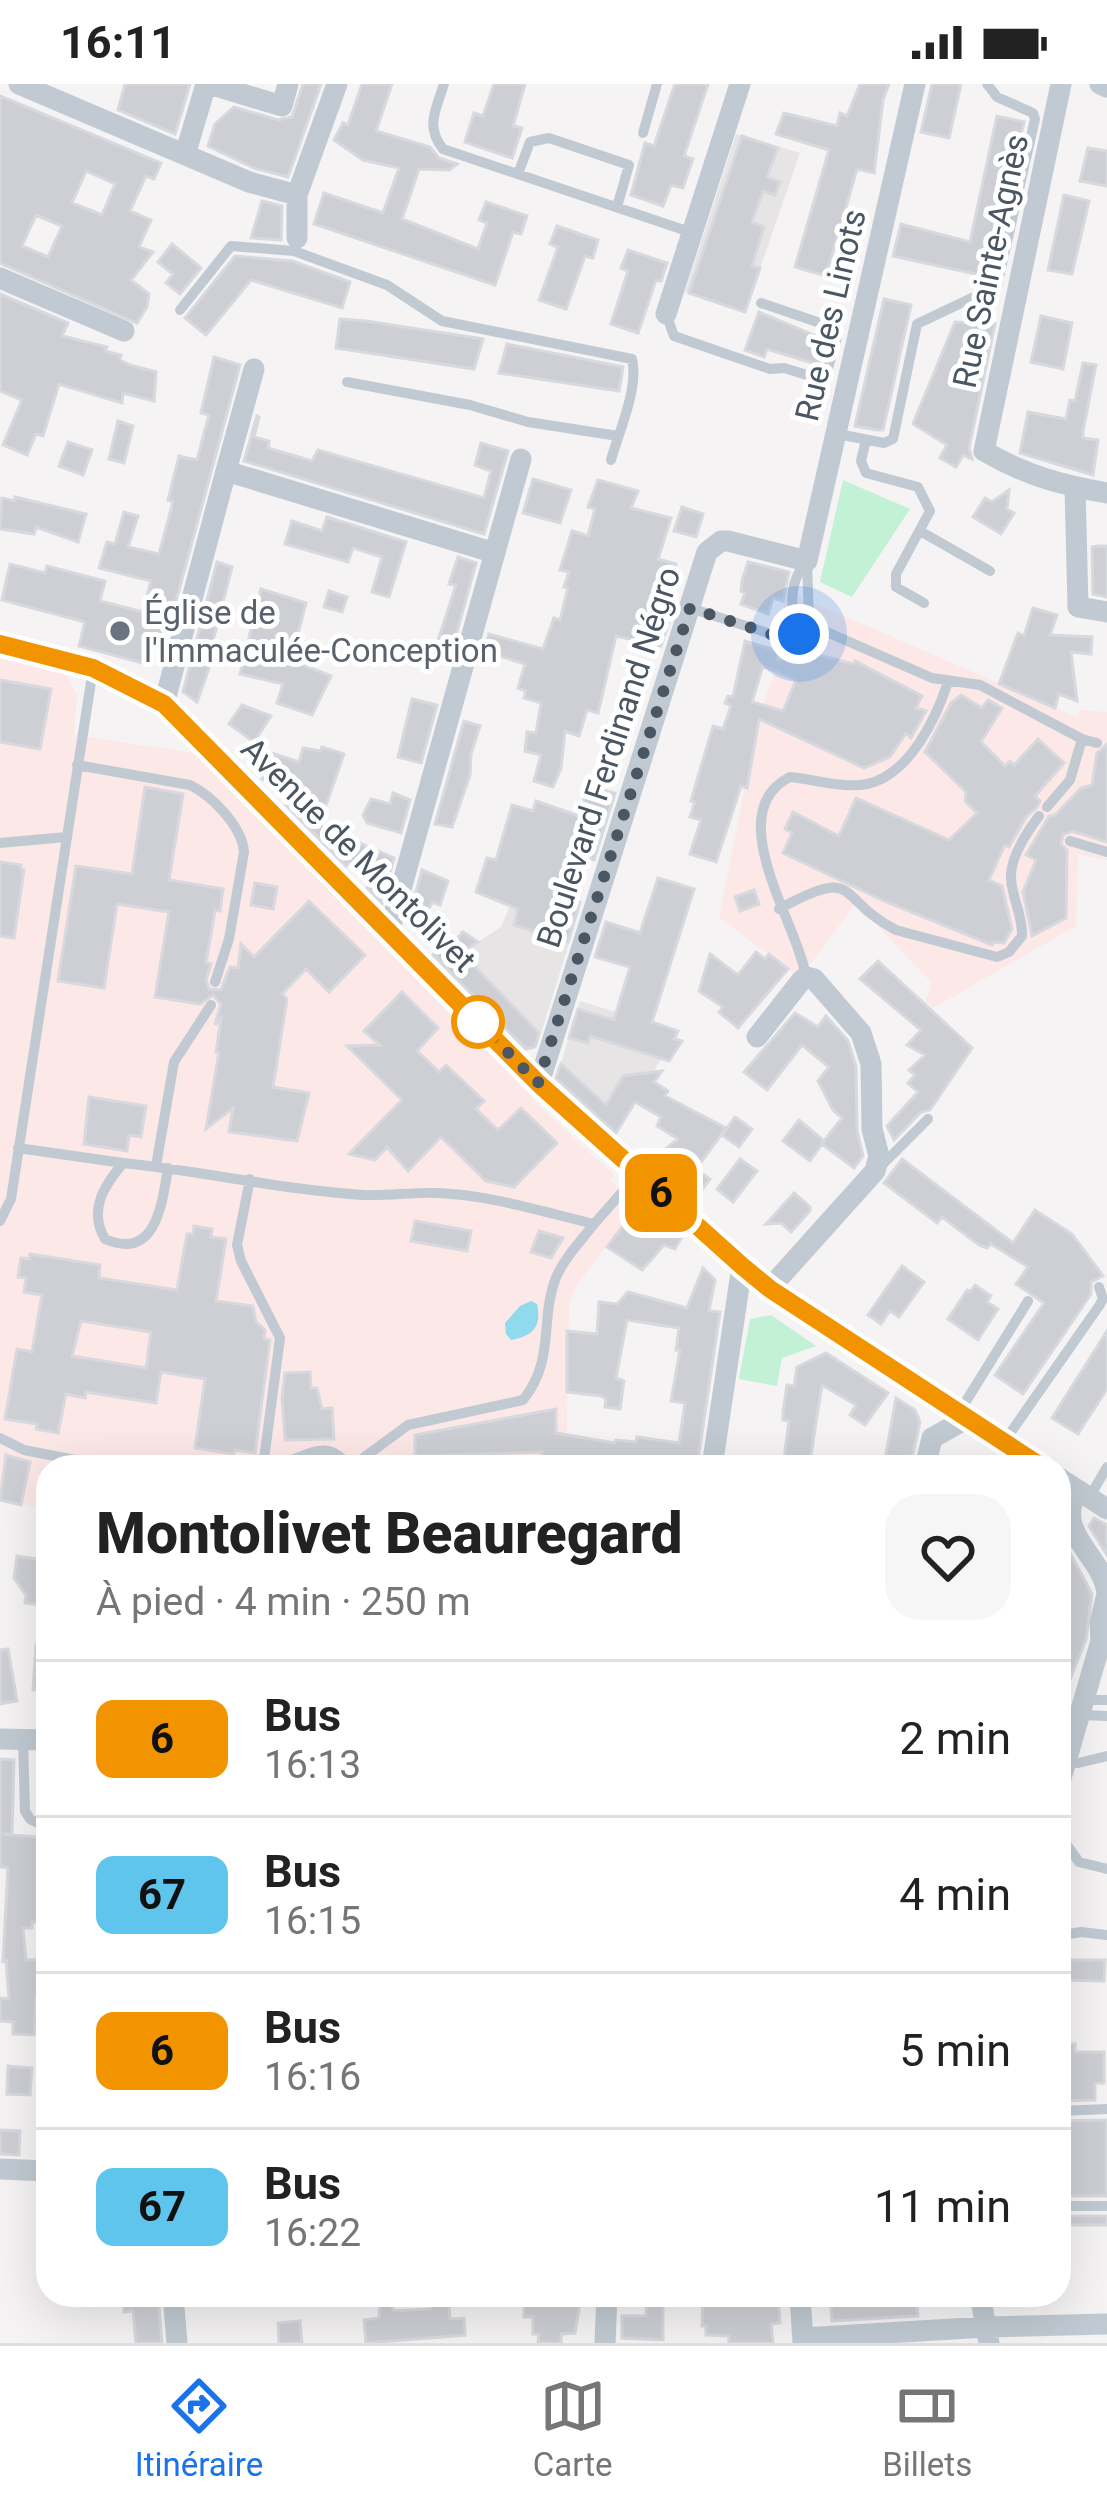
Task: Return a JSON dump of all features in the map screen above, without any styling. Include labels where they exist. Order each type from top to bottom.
[{"type":"street","points":[[19,84],[57,91],[185,155],[249,182],[297,195]]},
{"type":"street","points":[[185,155],[207,84],[282,106],[289,84]]},
{"type":"street","points":[[296,244],[297,195],[337,84]]},
{"type":"street","points":[[666,314],[740,84]]},
{"type":"street","name":"Rue des Linots","points":[[807,561],[915,84]]},
{"type":"street","name":"Rue Sainte-Agnès","points":[[1061,84],[984,451],[1022,473],[1075,487]]},
{"type":"street","points":[[0,278],[124,331]]},
{"type":"street","points":[[164,704],[254,369]]},
{"type":"street","points":[[389,932],[521,459]]},
{"type":"street","points":[[226,471],[495,553]]},
{"type":"street","points":[[1107,493],[1075,487],[1078,607],[1107,612]]},
{"type":"street","name":"Boulevard Ferdinand Négro","points":[[538,1083],[707,552],[721,541],[807,561]]},
{"type":"street","name":"Avenue de Montolivet","points":[[0,644],[93,668],[164,704],[538,1083],[742,1266],[1024,1455]]},
{"type":"street","points":[[757,1037],[806,977],[814,979],[861,1033],[872,1064],[872,1130],[879,1156],[875,1171],[770,1289]]},
{"type":"street","points":[[714,1455],[742,1266]]},
{"type":"street","points":[[928,1394],[932,1438],[928,1455]]},
{"type":"street","points":[[932,1438],[962,1416]]},
{"type":"street","points":[[1071,1524],[1072,1534],[1106,1581],[1107,1593],[1091,1705],[1071,1752]]},
{"type":"street","points":[[0,2169],[36,2170]]},
{"type":"street","points":[[174,2307],[177,2343]]},
{"type":"street","points":[[605,2343],[606,2307]]},
{"type":"street","points":[[801,2307],[803,2341],[987,2335],[1107,2324]]},
{"type":"lane","points":[[444,84],[431,123],[443,149],[690,232]]},
{"type":"lane","points":[[643,133],[657,84]]},
{"type":"lane","points":[[838,434],[884,443],[892,440],[917,325],[997,286],[1035,119],[1033,113],[997,97],[987,84]]},
{"type":"lane","points":[[518,174],[530,142],[549,138],[628,165],[617,206]]},
{"type":"lane","points":[[180,310],[231,246],[296,244],[388,285],[442,321],[632,358],[635,365],[611,460]]},
{"type":"lane","points":[[666,314],[674,336],[770,369],[784,368],[817,378],[827,371],[838,334],[835,328],[761,303]]},
{"type":"lane","points":[[347,382],[470,405],[528,422],[618,436]]},
{"type":"lane","points":[[866,440],[861,461],[866,473],[918,487],[930,511],[896,574],[896,587],[924,603]]},
{"type":"lane","points":[[920,530],[990,571]]},
{"type":"lane","points":[[807,561],[809,619],[830,634],[948,682],[980,685],[1097,743]]},
{"type":"lane","points":[[799,634],[792,613],[793,594],[799,570],[807,561]]},
{"type":"lane","points":[[690,608],[777,636],[830,634]]},
{"type":"lane","points":[[0,1221],[8,1210],[93,668]]},
{"type":"lane","points":[[806,977],[779,909],[762,843],[769,793],[790,778],[862,785],[882,779],[910,754],[941,703],[948,682]]},
{"type":"lane","points":[[779,909],[817,888],[842,888],[896,930],[997,957],[1009,952],[1022,936],[1011,877],[1013,863],[1043,812],[1070,780],[1082,739]]},
{"type":"lane","points":[[77,765],[190,785],[236,828],[244,852],[229,939],[215,982]]},
{"type":"lane","points":[[0,843],[66,837]]},
{"type":"lane","points":[[1070,841],[1107,852]]},
{"type":"lane","points":[[123,1162],[108,1182],[96,1217],[105,1239],[133,1246],[160,1214],[174,1062],[212,1005]]},
{"type":"lane","points":[[875,1171],[928,1120]]},
{"type":"lane","points":[[18,1148],[366,1195],[451,1194],[594,1224]]},
{"type":"lane","points":[[367,1455],[408,1425],[523,1400],[546,1353],[557,1275],[639,1173]]},
{"type":"lane","points":[[250,1179],[237,1245],[280,1338],[265,1455]]},
{"type":"lane","points":[[1004,1442],[1100,1306],[1099,1287]]},
{"type":"lane","points":[[962,1416],[1028,1301]]},
{"type":"lane","points":[[0,1438],[50,1455]]},
{"type":"lane","points":[[306,1455],[323,1449],[340,1455]]},
{"type":"lane","points":[[1083,1494],[1107,1467]]},
{"type":"lane","points":[[1091,1705],[1107,1716]]},
{"type":"lane","points":[[12,1740],[25,1811],[36,1822]]},
{"type":"lane","points":[[1071,1762],[1107,1756]]},
{"type":"lane","points":[[1071,1852],[1078,1862],[1107,1869]]},
{"type":"lane","points":[[1071,1934],[1107,1935]]},
{"type":"lane","points":[[1071,2110],[1107,2109]]},
{"type":"lane","points":[[1071,2206],[1107,2206]]},
{"type":"shaded area","points":[[736,134],[800,153],[745,312],[685,292]]},
{"type":"shaded area","points":[[786,591],[1079,718],[1079,710],[1107,712],[1107,860],[1078,854],[1076,926],[933,1008],[926,1002],[932,983],[856,903],[812,962],[796,975],[719,917],[759,716],[774,675]]},
{"type":"shaded area","points":[[0,654],[66,672],[77,696],[74,735],[194,753],[549,1115],[614,1175],[610,1180],[637,1206],[576,1286],[569,1306],[566,1455],[36,1455],[36,1508],[0,1500]]},
{"type":"shaded area","points":[[510,906],[574,927],[537,1046],[523,1049],[442,965],[501,927]]},
{"type":"shaded area","points":[[580,1001],[678,1031],[615,1135],[556,1080]]},
{"type":"green space","points":[[843,480],[910,509],[852,597],[820,582]]},
{"type":"green space","points":[[771,1315],[816,1346],[782,1358],[777,1386],[739,1379],[750,1319]]},
{"type":"water","points":[[531,1301],[537,1304],[537,1324],[530,1333],[511,1340],[505,1323]]},
{"type":"building","points":[[125,84],[190,84],[175,134],[118,110]]},
{"type":"building","points":[[303,84],[321,84],[288,177],[254,168],[208,146],[215,124],[234,107],[278,120],[292,117]]},
{"type":"building","points":[[362,84],[392,84],[376,131],[430,147],[439,158],[457,164],[449,170],[419,169],[402,219],[478,249],[487,223],[479,220],[486,202],[527,216],[521,234],[513,232],[495,285],[314,224],[324,193],[383,213],[399,168],[363,160],[334,140],[343,123],[348,125]]},
{"type":"building","points":[[494,84],[525,84],[513,126],[522,128],[512,158],[465,142],[474,113],[483,116]]},
{"type":"building","points":[[675,84],[708,84],[684,156],[693,159],[683,188],[671,185],[663,206],[631,195],[645,143],[654,146]]},
{"type":"building","points":[[860,84],[889,84],[874,173],[857,169],[826,276],[795,267],[829,150],[776,134],[784,113],[837,126],[840,113],[847,116]]},
{"type":"building","points":[[932,84],[961,84],[949,138],[921,132]]},
{"type":"building","points":[[0,96],[161,163],[154,179],[146,176],[130,211],[151,220],[139,247],[153,252],[131,280],[149,294],[137,323],[0,263]],"holes":[[[86,171],[115,184],[102,215],[72,203]],[[36,215],[62,226],[48,257],[22,246]]]},
{"type":"building","points":[[997,116],[1024,122],[995,249],[987,247],[980,275],[893,256],[901,224],[970,242]]},
{"type":"building","points":[[742,136],[778,148],[767,177],[780,182],[775,195],[763,191],[752,222],[764,227],[752,266],[760,268],[745,312],[689,293]]},
{"type":"building","points":[[1088,148],[1107,151],[1107,186],[1080,181]]},
{"type":"building","points":[[1064,195],[1089,201],[1072,274],[1048,270]]},
{"type":"building","points":[[262,201],[282,206],[281,240],[251,238]]},
{"type":"building","points":[[557,226],[598,240],[593,258],[585,256],[566,309],[539,300],[558,247],[550,244]]},
{"type":"building","points":[[172,244],[201,268],[180,294],[166,283],[173,274],[158,262]]},
{"type":"building","points":[[628,250],[667,263],[661,281],[656,280],[638,333],[611,324],[628,271],[621,268]]},
{"type":"building","points":[[235,256],[292,261],[350,282],[342,308],[251,280],[206,335],[185,318]]},
{"type":"building","points":[[0,294],[68,323],[62,336],[107,347],[105,351],[121,355],[120,360],[156,372],[154,401],[123,393],[122,403],[59,384],[43,436],[36,434],[27,455],[3,445],[22,400],[0,391]]},
{"type":"building","points":[[884,299],[911,305],[883,430],[877,430],[855,426]]},
{"type":"building","points":[[759,312],[826,340],[819,365],[767,349],[764,357],[745,350]]},
{"type":"building","points":[[1041,316],[1072,323],[1063,369],[1031,362]]},
{"type":"building","points":[[340,319],[483,339],[474,369],[336,348]]},
{"type":"building","points":[[955,322],[995,324],[969,448],[972,459],[963,455],[956,467],[940,458],[947,445],[913,424]]},
{"type":"building","points":[[507,344],[623,367],[619,391],[499,373]]},
{"type":"building","points":[[214,357],[240,365],[172,616],[167,615],[159,647],[153,646],[146,664],[79,646],[85,622],[2,600],[10,564],[45,573],[47,566],[105,581],[100,601],[143,612],[151,581],[99,568],[107,542],[115,544],[124,512],[138,516],[128,547],[159,554],[179,456],[197,460],[209,415],[201,413]]},
{"type":"building","points":[[1083,363],[1096,365],[1083,431],[1083,438],[1098,440],[1093,475],[1020,453],[1028,412],[1066,419]]},
{"type":"building","points":[[257,416],[254,437],[269,441],[268,448],[312,461],[318,450],[484,498],[491,471],[475,465],[481,443],[508,451],[484,534],[244,461]]},
{"type":"building","points":[[118,421],[133,426],[124,463],[109,459]]},
{"type":"building","points":[[68,442],[92,450],[83,475],[59,466]]},
{"type":"building","points":[[533,479],[571,490],[560,523],[523,513]]},
{"type":"building","points":[[598,480],[638,491],[631,508],[671,518],[658,559],[676,564],[660,613],[671,616],[661,646],[616,636],[598,713],[587,710],[579,736],[565,731],[561,768],[553,787],[534,781],[541,755],[525,751],[527,732],[536,733],[541,703],[524,698],[526,691],[518,688],[525,664],[484,651],[489,634],[543,649],[554,618],[560,620],[568,588],[564,587],[569,572],[560,570],[572,531],[588,536],[595,509],[588,507]]},
{"type":"building","points":[[1009,490],[1007,509],[1014,513],[1001,534],[973,517],[985,498],[992,502]]},
{"type":"building","points":[[15,497],[86,514],[78,542],[36,527],[34,534],[0,529],[2,498],[15,501]]},
{"type":"building","points":[[682,507],[703,514],[696,537],[674,531]]},
{"type":"building","points":[[327,517],[406,542],[389,597],[372,592],[382,557],[353,548],[348,562],[285,544],[292,521],[322,531]]},
{"type":"building","points":[[1107,546],[1107,597],[1093,594],[1092,547]]},
{"type":"building","points":[[458,557],[476,563],[452,650],[437,644],[456,585],[449,584]]},
{"type":"building","points":[[217,562],[232,567],[212,645],[217,646],[197,702],[183,692]]},
{"type":"building","points":[[748,562],[789,572],[783,601],[773,598],[768,614],[741,604]]},
{"type":"building","points":[[261,589],[306,603],[291,660],[331,676],[312,715],[277,703],[283,684],[240,674]]},
{"type":"building","points":[[329,591],[347,597],[342,612],[324,607]]},
{"type":"building","points":[[1033,608],[1057,615],[1050,635],[1092,637],[1091,654],[1071,652],[1077,701],[1059,694],[1055,708],[999,684]]},
{"type":"building","points":[[745,641],[778,651],[777,661],[806,652],[855,661],[922,696],[916,708],[926,711],[911,738],[906,733],[890,757],[864,768],[759,719],[747,788],[741,786],[716,862],[690,854],[701,820],[690,817],[695,802],[691,801],[713,726],[723,729],[731,706],[725,703],[728,696],[733,697]],"holes":[[[763,666],[796,680],[783,711],[752,702]]]},
{"type":"building","points":[[0,680],[51,689],[40,749],[0,742]]},
{"type":"building","points":[[961,695],[982,708],[988,700],[1002,708],[981,742],[1005,766],[1010,761],[1014,765],[1038,739],[1064,763],[1035,796],[1040,801],[1037,807],[1009,847],[1005,845],[989,880],[1002,886],[1012,929],[1004,943],[992,945],[783,853],[792,833],[785,829],[793,812],[839,836],[856,798],[949,840],[977,813],[965,801],[966,792],[925,752],[951,703]]},
{"type":"building","points":[[412,699],[437,705],[421,763],[398,757]]},
{"type":"building","points":[[242,705],[271,716],[254,742],[229,724]]},
{"type":"building","points":[[464,721],[480,726],[470,775],[452,827],[435,824]]},
{"type":"building","points":[[1107,744],[1107,842],[1072,831],[1063,835],[1066,918],[1032,936],[1023,892],[1036,860],[1026,855],[1049,816],[1081,788],[1092,785],[1097,753]]},
{"type":"building","points":[[322,747],[344,754],[319,825],[394,858],[382,903],[367,888],[372,870],[346,866],[286,805],[291,787],[262,779],[271,753],[299,762],[303,748],[321,751]]},
{"type":"building","points":[[588,786],[615,793],[594,860],[586,857],[582,867],[578,866],[566,898],[580,902],[568,942],[514,925],[518,909],[476,892],[487,858],[496,860],[512,805],[533,811],[536,801],[579,816]]},
{"type":"building","points":[[145,787],[183,794],[169,880],[223,889],[206,963],[211,964],[206,980],[209,989],[221,990],[230,967],[238,968],[241,944],[254,957],[309,901],[365,955],[329,992],[306,969],[282,994],[287,999],[273,1087],[309,1093],[297,1141],[229,1132],[233,1108],[206,1129],[219,1052],[221,1018],[215,1025],[221,1004],[213,995],[200,1004],[155,997],[169,912],[117,904],[104,988],[58,981],[76,866],[132,874]]},
{"type":"building","points":[[393,793],[410,800],[401,833],[367,823],[363,815],[371,799],[390,804]]},
{"type":"building","points":[[0,862],[21,865],[24,870],[14,938],[0,936]]},
{"type":"building","points":[[422,870],[448,881],[440,905],[433,902],[423,917],[411,910]]},
{"type":"building","points":[[658,878],[694,889],[652,1022],[678,1031],[674,1039],[682,1041],[669,1061],[590,1036],[588,1043],[569,1038],[578,1009],[614,1020],[630,967],[595,957],[606,922],[640,933]]},
{"type":"building","points":[[255,883],[277,887],[273,909],[251,905]]},
{"type":"building","points":[[754,890],[759,904],[740,911],[735,897]]},
{"type":"building","points":[[463,932],[478,942],[461,952],[539,1033],[535,1047],[526,1049],[433,955],[445,938],[452,944]]},
{"type":"building","points":[[756,952],[765,959],[769,954],[788,969],[738,1028],[719,1012],[723,1007],[699,991],[710,954],[738,975]]},
{"type":"building","points":[[878,961],[972,1048],[930,1110],[921,1112],[894,1140],[887,1126],[918,1092],[908,1083],[915,1075],[909,1070],[925,1055],[907,1045],[921,1030],[860,979]]},
{"type":"building","points":[[402,992],[438,1028],[417,1051],[439,1072],[446,1065],[484,1101],[476,1109],[498,1130],[521,1108],[557,1143],[514,1187],[486,1181],[441,1137],[408,1171],[387,1147],[375,1160],[349,1154],[402,1100],[347,1046],[380,1045],[364,1031]]},
{"type":"building","points":[[795,1013],[818,1027],[826,1016],[848,1041],[856,1066],[857,1130],[863,1156],[854,1168],[822,1144],[810,1161],[783,1141],[799,1120],[824,1141],[842,1118],[818,1081],[829,1067],[802,1045],[767,1090],[744,1072]]},
{"type":"building","points":[[561,1064],[606,1105],[623,1076],[662,1071],[654,1082],[668,1091],[665,1096],[726,1128],[696,1169],[710,1179],[693,1202],[649,1162],[678,1139],[657,1126],[661,1117],[635,1102],[616,1133],[556,1078]]},
{"type":"building","points":[[89,1097],[146,1106],[141,1137],[129,1135],[127,1151],[84,1144]]},
{"type":"building","points":[[735,1117],[752,1129],[739,1147],[722,1135]]},
{"type":"building","points":[[740,1159],[757,1171],[733,1202],[717,1189]]},
{"type":"building","points":[[902,1159],[1013,1243],[1035,1210],[1072,1234],[1103,1276],[1091,1282],[1091,1294],[1023,1394],[995,1375],[1044,1303],[1016,1284],[1028,1267],[991,1244],[987,1248],[979,1245],[942,1217],[937,1223],[884,1183]]},
{"type":"building","points":[[794,1193],[810,1211],[791,1232],[781,1223],[766,1224]]},
{"type":"building","points":[[644,1198],[683,1235],[675,1249],[664,1245],[642,1270],[607,1247]]},
{"type":"building","points":[[415,1221],[471,1231],[467,1251],[411,1241]]},
{"type":"building","points":[[194,1226],[212,1229],[211,1237],[226,1239],[216,1301],[253,1306],[256,1322],[265,1330],[264,1339],[270,1340],[255,1453],[195,1448],[205,1379],[161,1372],[156,1403],[86,1392],[85,1398],[66,1394],[58,1433],[5,1419],[17,1349],[32,1352],[42,1295],[24,1292],[26,1278],[18,1277],[21,1258],[29,1259],[30,1254],[100,1265],[99,1278],[177,1290],[187,1234],[193,1234]],"holes":[[[81,1321],[151,1332],[146,1368],[72,1356]]]},
{"type":"building","points":[[539,1231],[563,1238],[551,1258],[531,1252]]},
{"type":"building","points":[[902,1266],[924,1282],[899,1317],[890,1311],[881,1324],[868,1315]]},
{"type":"building","points":[[703,1268],[715,1280],[709,1311],[720,1312],[699,1455],[415,1455],[415,1435],[556,1409],[556,1433],[615,1443],[636,1442],[637,1437],[679,1443],[685,1403],[671,1401],[679,1328],[627,1320],[616,1378],[624,1381],[620,1409],[605,1407],[606,1399],[601,1396],[567,1392],[567,1331],[597,1334],[599,1302],[617,1304],[628,1292],[687,1308]]},
{"type":"building","points":[[975,1285],[991,1296],[987,1302],[998,1309],[978,1340],[948,1319]]},
{"type":"building","points":[[1107,1331],[1107,1389],[1078,1434],[1052,1418]]},
{"type":"building","points":[[826,1353],[888,1393],[865,1425],[850,1415],[856,1405],[822,1385],[811,1455],[785,1455],[789,1421],[783,1420],[783,1411],[787,1385],[794,1386],[797,1367]]},
{"type":"building","points":[[310,1372],[311,1388],[317,1388],[322,1409],[332,1408],[334,1439],[285,1440],[285,1373]]},
{"type":"building","points":[[896,1398],[915,1410],[920,1422],[913,1455],[886,1455]]},
{"type":"building","points":[[6,1455],[30,1462],[21,1505],[0,1500]]},
{"type":"building","points":[[1094,1518],[1107,1525],[1107,1555],[1089,1526]]},
{"type":"building","points":[[1071,1555],[1092,1594],[1086,1639],[1071,1677]]},
{"type":"building","points":[[17,1556],[36,1559],[36,1604],[25,1603],[26,1595],[14,1578]]},
{"type":"building","points":[[8,1649],[17,1701],[0,1704],[0,1650]]},
{"type":"building","points":[[0,1759],[14,1760],[12,1834],[4,1834],[36,1837],[36,1922],[23,1928],[26,1960],[36,1960],[34,2035],[13,2034],[13,2022],[0,2021],[0,1998],[9,1999],[3,1961],[8,1868],[0,1867]]},
{"type":"building","points":[[1071,1960],[1105,1960],[1104,1981],[1071,1980]]},
{"type":"building","points":[[1071,2044],[1075,2052],[1104,2052],[1104,2083],[1095,2083],[1095,2100],[1071,2101]]},
{"type":"building","points":[[8,2066],[32,2068],[30,2095],[7,2094]]},
{"type":"building","points":[[1107,2120],[1107,2196],[1071,2196],[1071,2121]]},
{"type":"building","points":[[0,2130],[20,2131],[19,2155],[0,2154]]},
{"type":"building","points":[[1071,2216],[1107,2216],[1107,2225],[1071,2225]]},
{"type":"building","points":[[124,2307],[159,2307],[162,2343],[136,2343],[133,2311],[124,2312]]},
{"type":"building","points":[[380,2307],[392,2307],[393,2311],[449,2307],[450,2319],[464,2318],[465,2335],[366,2343],[364,2320],[379,2318]]},
{"type":"building","points":[[524,2307],[579,2307],[575,2333],[561,2334],[561,2343],[538,2343],[533,2317],[524,2317]]},
{"type":"building","points":[[646,2307],[663,2307],[663,2340],[622,2338],[622,2316],[646,2316]]},
{"type":"building","points":[[703,2307],[779,2307],[780,2323],[771,2324],[773,2343],[729,2343],[729,2336],[706,2335],[706,2326],[702,2326]]},
{"type":"building","points":[[831,2307],[917,2307],[918,2316],[832,2321]]},
{"type":"building","points":[[300,2321],[302,2343],[279,2343],[278,2323]]},
{"type":"bus line","name":"6","points":[[0,644],[116,676],[164,704],[538,1083],[742,1266],[1023,1455]]},
{"type":"place","name":"Église de l'Immaculée-Conception","points":[[120,631]]},
{"type":"route","points":[[478,1022],[538,1083],[690,608],[777,636],[799,634]]}]
